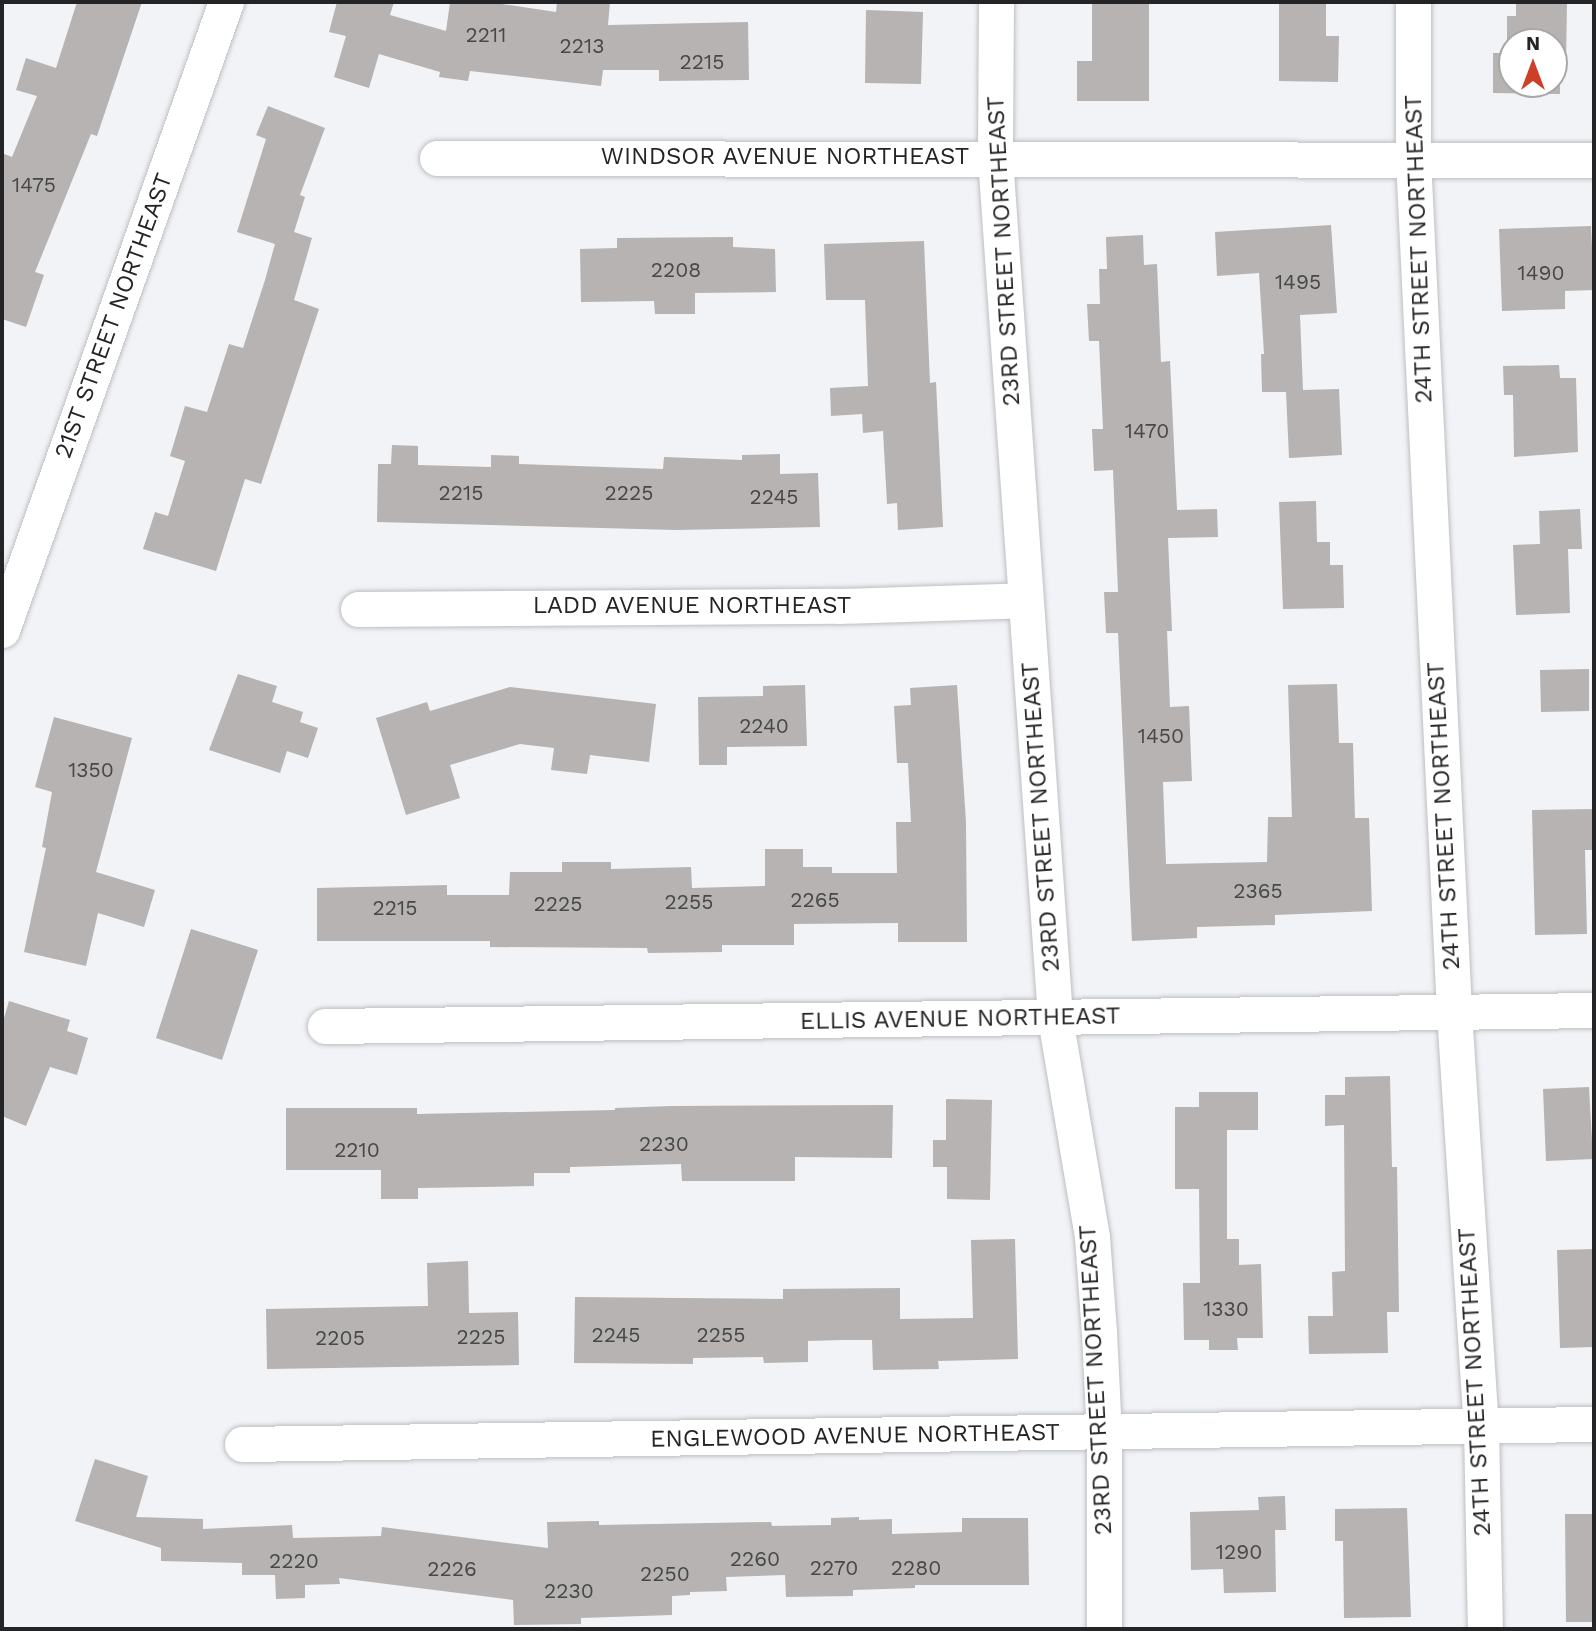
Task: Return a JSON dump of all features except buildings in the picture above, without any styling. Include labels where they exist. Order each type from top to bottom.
[{"type":"street","name":"21ST STREET NORTHEAST","points":[[2,630],[226,2]]},
{"type":"street","name":"23RD STREET NORTHEAST","points":[[996,2],[995,157],[1055,1018],[1092,1237],[1104,1433],[1104,1629]]},
{"type":"street","name":"24TH STREET NORTHEAST","points":[[1413,2],[1413,158],[1454,1012],[1481,1425],[1485,1629]]},
{"type":"street","name":"WINDSOR AVENUE NORTHEAST","points":[[437,158],[1594,160]]},
{"type":"street","name":"LADD AVENUE NORTHEAST","points":[[358,609],[839,606],[1025,600]]},
{"type":"street","name":"ELLIS AVENUE NORTHEAST","points":[[325,1026],[1594,1010]]},
{"type":"street","name":"ENGLEWOOD AVENUE NORTHEAST","points":[[242,1444],[1594,1424]]}]
